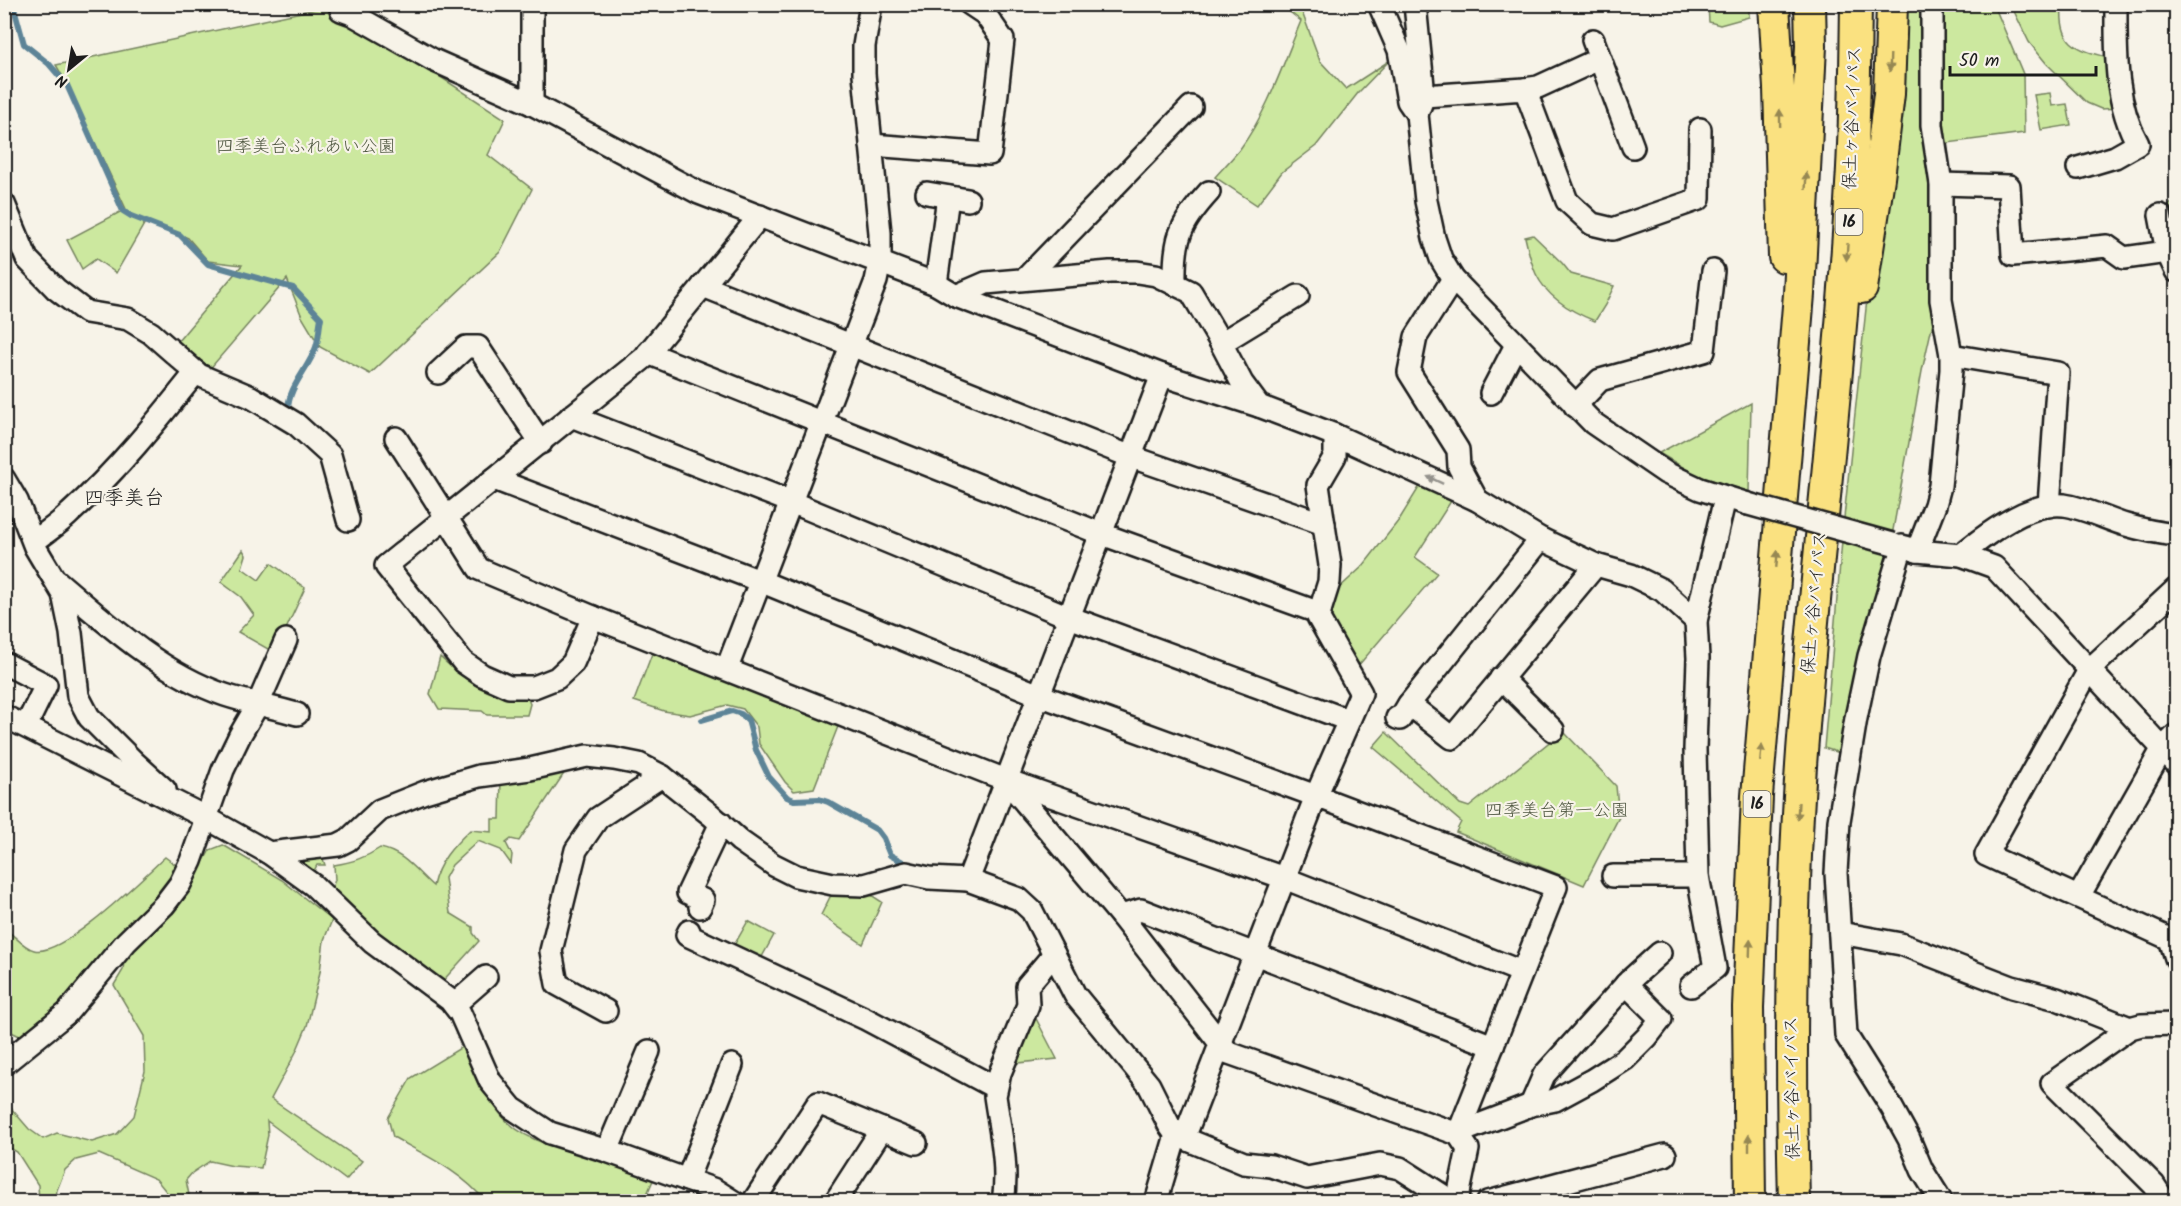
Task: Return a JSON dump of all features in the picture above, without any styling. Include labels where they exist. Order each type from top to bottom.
[{"type":"highway","points":[[1774,4],[1779,88],[1789,407]]},
{"type":"highway","name":"16","points":[[1750,1202],[1748,1007],[1757,796],[1799,294],[1806,187],[1811,46],[1810,4]]},
{"type":"highway","name":"保土ヶ谷バイパス","points":[[1794,1202],[1791,1087],[1795,872],[1804,727],[1831,439],[1851,185],[1856,4]]},
{"type":"highway","points":[[1831,439],[1857,316],[1879,178],[1888,94],[1892,4]]},
{"type":"street","points":[[532,4],[532,104]]},
{"type":"street","points":[[727,668],[876,281],[880,262],[880,233],[864,74],[864,46],[871,4]]},
{"type":"street","points":[[871,145],[990,154],[1003,40],[985,14],[970,4]]},
{"type":"street","points":[[1379,4],[1400,50],[1408,100],[1420,105],[1538,87],[1596,49],[1633,147]]},
{"type":"street","points":[[1415,4],[1425,201],[1441,259],[1453,279],[1575,406],[1612,438],[1666,473],[1725,498],[1904,547],[1961,555],[1994,567],[2089,670],[2172,749],[2079,896]]},
{"type":"street","points":[[1932,4],[1932,125],[1941,184],[1941,300],[1951,356],[1951,385],[1940,486],[1935,505],[1904,547],[1869,656],[1846,774],[1839,821],[1836,873],[1846,1035],[1892,1108],[1909,1139],[1922,1170],[1942,1202]]},
{"type":"street","points":[[2078,168],[2115,157],[2138,144],[2127,126],[2116,67],[2116,4]]},
{"type":"street","points":[[341,11],[433,60],[532,104],[699,192],[936,284],[956,296],[1162,375],[1259,406],[1335,435],[1477,500],[1541,539],[1596,565],[1631,575],[1662,590],[1696,621]]},
{"type":"street","points":[[1525,89],[1567,201],[1592,224],[1613,229],[1699,199],[1700,129]]},
{"type":"street","points":[[1025,279],[1191,106]]},
{"type":"street","points":[[1941,184],[2009,186],[2013,255],[2107,246],[2124,258],[2172,261],[2160,215]]},
{"type":"street","points":[[1175,284],[1177,240],[1192,212],[1209,192]]},
{"type":"street","points":[[927,193],[958,199],[936,284]]},
{"type":"street","points":[[4,204],[27,260],[56,289],[86,312],[128,320],[151,333],[196,372],[251,397],[296,424],[330,455],[348,520]]},
{"type":"street","points":[[593,617],[573,663],[557,678],[534,687],[509,687],[463,662],[386,566],[648,353],[760,216]]},
{"type":"street","points":[[1575,406],[1600,380],[1704,351],[1713,271]]},
{"type":"street","points":[[956,296],[986,283],[1137,272],[1156,275],[1191,292],[1242,383],[1259,406]]},
{"type":"street","points":[[1453,279],[1416,337],[1409,372],[1458,450],[1459,467],[1477,500]]},
{"type":"street","points":[[703,286],[1129,456],[1324,524]]},
{"type":"street","points":[[1221,343],[1298,296]]},
{"type":"street","points":[[1491,393],[1516,345]]},
{"type":"street","points":[[438,373],[466,348],[478,347],[541,442]]},
{"type":"street","points":[[648,353],[1100,533],[1320,613]]},
{"type":"street","points":[[1951,356],[2058,373],[2049,506]]},
{"type":"street","points":[[33,542],[70,514],[119,463],[196,372]]},
{"type":"street","points":[[968,880],[1162,375]]},
{"type":"street","points":[[571,416],[791,502],[1069,617],[1356,709]]},
{"type":"street","points":[[1156,1202],[1180,1136],[1220,1043],[1316,796],[1356,709],[1360,693],[1318,617],[1329,582],[1330,565],[1318,485],[1335,456],[1335,435]]},
{"type":"street","points":[[396,438],[479,569],[593,617],[1006,780],[1284,878],[1522,972]]},
{"type":"street","points":[[4,479],[17,501],[44,564],[63,594],[71,633],[78,696],[89,717],[184,807]]},
{"type":"street","points":[[494,479],[760,581],[1039,695],[1556,887],[1458,1133]]},
{"type":"street","points":[[1692,986],[1715,968],[1698,876],[1695,749],[1698,658],[1696,621],[1725,498]]},
{"type":"street","points":[[1961,555],[1981,538],[2010,520],[2049,506],[2064,505],[2128,526],[2176,535]]},
{"type":"street","points":[[1541,539],[1403,711],[1452,738],[1596,565]]},
{"type":"street","points":[[55,579],[121,636],[177,672],[224,694],[297,714]]},
{"type":"street","points":[[2174,941],[1986,855],[2089,670],[2176,589]]},
{"type":"street","points":[[4,1064],[68,1012],[126,942],[164,905],[180,884],[191,861],[223,770],[258,704],[286,640]]},
{"type":"street","points":[[4,663],[46,685],[26,726]]},
{"type":"street","points":[[1501,678],[1553,730]]},
{"type":"street","points":[[4,716],[205,817],[269,853],[313,885],[372,942],[450,1000],[460,1013],[490,1081],[512,1108],[550,1133],[607,1150],[715,1190],[734,1202]]},
{"type":"street","points":[[269,853],[338,845],[348,840],[380,810],[426,792],[479,776],[530,769],[587,756],[639,764],[663,776],[740,841],[796,876],[833,884],[864,885],[906,873],[929,878],[968,880],[1019,899],[1032,911],[1075,995],[1149,1085],[1180,1136],[1244,1163],[1271,1166],[1307,1178],[1380,1164],[1400,1168],[1455,1202],[1468,1149],[1458,1133],[1229,1053],[1122,916],[1006,780]]},
{"type":"street","points":[[606,1011],[557,984],[551,951],[576,850],[598,818],[663,776]]},
{"type":"street","points":[[700,907],[703,900],[688,893],[721,823]]},
{"type":"street","points":[[1614,876],[1698,876]]},
{"type":"street","points":[[1122,916],[1141,910],[1493,1046]]},
{"type":"street","points":[[690,931],[687,936],[866,1019],[996,1088]]},
{"type":"street","points":[[1840,933],[1901,945],[2013,987],[2057,999],[2130,1028]]},
{"type":"street","points":[[1531,1105],[1544,1075],[1626,984],[1660,953]]},
{"type":"street","points":[[1001,1200],[1005,1188],[1004,1159],[994,1096],[1000,1073],[1028,1005],[1027,986],[1054,954]]},
{"type":"street","points":[[454,1005],[486,977]]},
{"type":"street","points":[[1458,1133],[1531,1105],[1555,1100],[1625,1059],[1647,1037],[1661,1019],[1662,1013],[1626,984]]},
{"type":"street","points":[[2166,1202],[2154,1185],[2052,1083],[2130,1028],[2141,1024],[2176,1024]]},
{"type":"street","points":[[607,1150],[650,1051]]},
{"type":"street","points":[[687,1180],[732,1065]]},
{"type":"street","points":[[753,1202],[818,1103],[915,1143]]},
{"type":"street","points":[[835,1202],[882,1130]]},
{"type":"street","points":[[1488,1202],[1665,1155]]},
{"type":"green space","points":[[1281,5],[1309,5],[1302,12],[1320,61],[1346,89],[1389,61],[1358,93],[1316,146],[1282,172],[1257,205],[1215,177],[1240,149],[1259,119],[1301,21]]},
{"type":"green space","points":[[1708,5],[1749,5],[1749,17],[1720,25],[1709,22]]},
{"type":"green space","points":[[1908,5],[1923,5],[1925,125],[1931,194],[1935,313],[1922,371],[1889,552],[1840,753],[1824,748],[1844,518],[1869,280],[1900,107]]},
{"type":"green space","points":[[1938,5],[1994,5],[2023,74],[2024,133],[1940,144]]},
{"type":"green space","points":[[2011,5],[2062,5],[2063,28],[2071,42],[2086,51],[2108,57],[2119,108],[2101,109],[2087,103],[2046,63],[2029,42]]},
{"type":"green space","name":"四季美台ふれあい公園","points":[[320,8],[344,14],[505,119],[488,155],[532,189],[500,252],[370,374],[320,347],[302,317],[287,279],[208,371],[178,341],[242,265],[208,261],[188,238],[146,221],[116,273],[96,259],[82,269],[67,240],[126,209],[70,89],[56,65]]},
{"type":"green space","points":[[2050,93],[2052,106],[2067,104],[2071,125],[2041,130],[2034,95]]},
{"type":"green space","points":[[2176,200],[2176,223],[2171,229],[2166,227],[2162,205],[2169,205]]},
{"type":"green space","points":[[1533,235],[1571,274],[1614,286],[1595,321],[1561,303],[1541,282],[1536,274],[1525,237]]},
{"type":"green space","points":[[1751,403],[1749,492],[1696,475],[1659,453]]},
{"type":"green space","points":[[1423,481],[1453,498],[1415,557],[1437,573],[1358,666],[1329,619],[1337,590],[1363,566],[1399,520]]},
{"type":"green space","points":[[243,550],[246,555],[242,568],[259,580],[271,563],[305,588],[275,653],[238,632],[254,615],[241,597],[221,582]]},
{"type":"green space","points":[[653,651],[839,724],[814,788],[794,791],[785,782],[759,744],[757,727],[743,709],[727,705],[690,715],[664,711],[634,701]]},
{"type":"green space","points":[[440,657],[479,687],[501,696],[528,699],[530,704],[527,715],[487,715],[482,711],[439,709],[430,694]]},
{"type":"green space","name":"四季美台第一公園","points":[[1563,731],[1616,786],[1619,817],[1584,885],[1456,832],[1461,822],[1373,747],[1386,732],[1460,804],[1469,807]]},
{"type":"green space","points":[[569,766],[519,841],[511,839],[506,843],[512,855],[511,864],[501,850],[478,841],[452,865],[445,878],[450,913],[473,927],[473,933],[479,941],[440,984],[387,945],[330,893],[335,880],[334,865],[358,859],[380,848],[402,858],[433,886],[438,869],[447,855],[470,830],[492,832],[492,819],[500,819],[501,778]]},
{"type":"green space","points":[[223,845],[282,880],[332,920],[324,940],[320,972],[307,1026],[271,1099],[362,1161],[346,1180],[267,1121],[268,1135],[261,1168],[233,1166],[210,1161],[186,1180],[189,1195],[187,1201],[170,1201],[169,1195],[156,1179],[99,1154],[76,1160],[65,1170],[55,1201],[39,1201],[38,1185],[17,1152],[5,1145],[4,1100],[29,1129],[43,1139],[57,1133],[92,1142],[117,1134],[134,1116],[145,1071],[144,1036],[114,985],[123,970],[125,953],[181,902],[210,850]]},
{"type":"green space","points":[[290,855],[322,856],[325,865],[317,865],[311,877]]},
{"type":"green space","points":[[165,857],[176,865],[161,895],[64,1009],[28,1040],[5,1029],[4,928],[22,944],[34,950],[47,949],[63,942],[102,914]]},
{"type":"green space","points":[[834,889],[865,891],[882,902],[863,944],[821,915]]},
{"type":"green space","points":[[748,921],[774,935],[758,964],[732,949]]},
{"type":"green space","points":[[1031,1009],[1057,1059],[1018,1063],[1008,1071]]},
{"type":"green space","points":[[465,1045],[488,1095],[509,1123],[521,1132],[550,1145],[610,1161],[654,1178],[644,1201],[485,1201],[454,1173],[393,1137],[388,1118],[411,1078]]},
{"type":"waterway","points":[[13,4],[24,44],[49,64],[67,85],[123,211],[180,235],[208,264],[293,288],[321,318],[316,347],[291,393],[288,410]]},
{"type":"waterway","points":[[702,720],[732,711],[741,714],[748,720],[756,750],[769,777],[787,797],[794,800],[819,799],[828,802],[877,830],[890,855],[910,866]]},
{"type":"district","name":"四季美台","points":[[124,499]]}]
